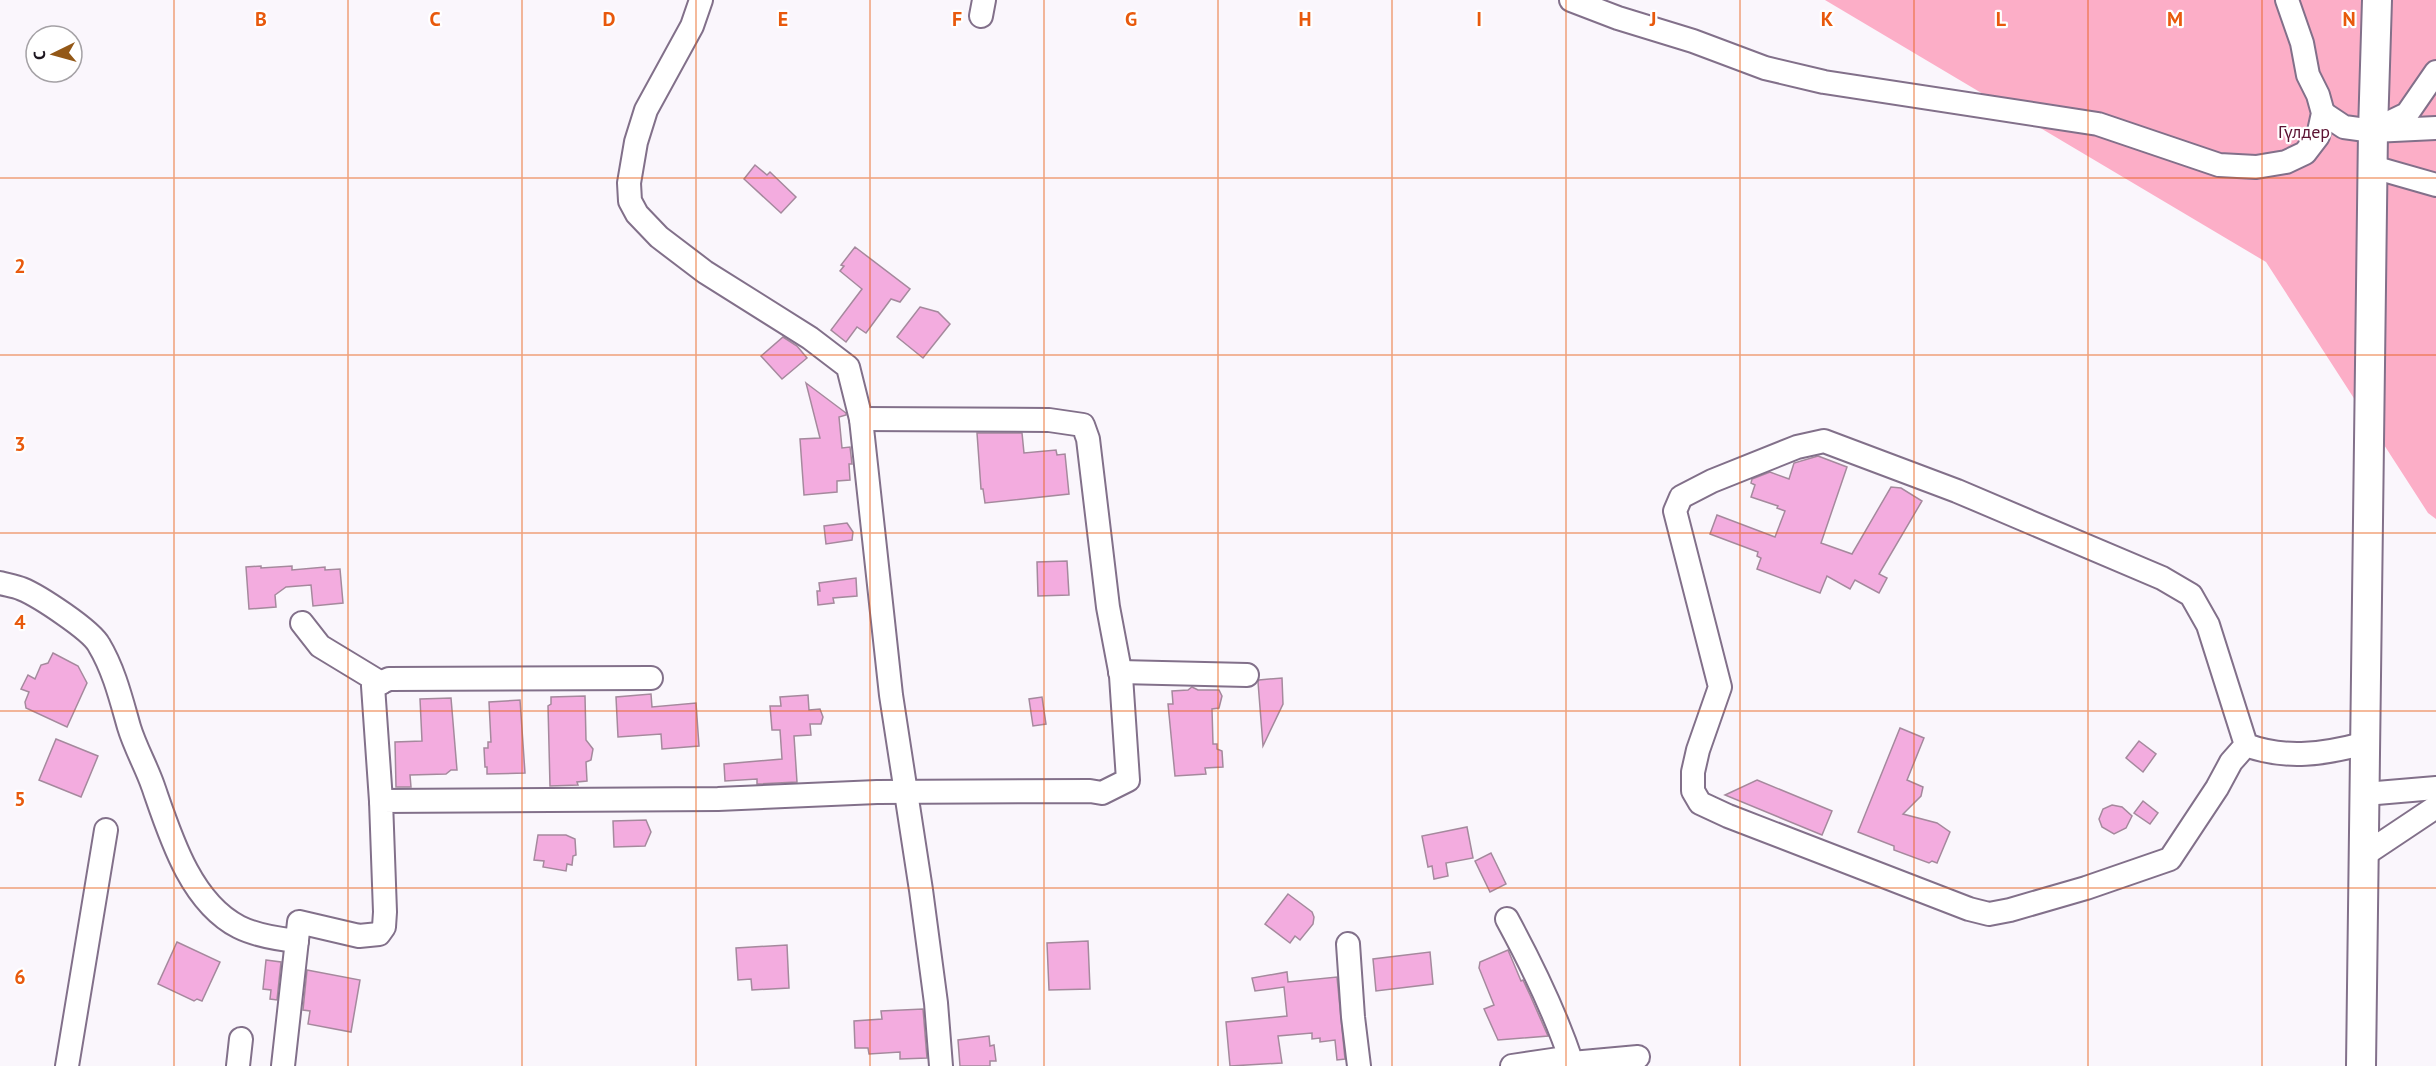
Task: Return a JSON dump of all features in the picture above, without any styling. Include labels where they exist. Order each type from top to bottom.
[{"type":"main road","points":[[2361,1066],[2373,131],[2377,0]]},
{"type":"street","points":[[701,0],[692,26],[646,111],[636,142],[629,183],[630,201],[638,214],[669,244],[705,272],[810,338],[848,367],[861,419],[891,696],[936,1003],[941,1066]]},
{"type":"street","points":[[1571,0],[1765,68],[1824,82],[2098,124],[2219,165],[2256,167],[2286,162],[2304,153],[2318,136],[2323,113],[2318,95],[2308,75],[2302,43],[2287,0]]},
{"type":"street","points":[[2373,131],[2407,114],[2436,72]]},
{"type":"street","points":[[2323,113],[2344,127],[2373,131],[2436,128]]},
{"type":"street","points":[[2373,167],[2436,185]]},
{"type":"street","points":[[381,801],[718,799],[877,792],[1090,791],[1102,793],[1128,780],[1120,672],[1108,606],[1088,439],[1083,425],[1048,420],[861,419]]},
{"type":"street","points":[[1824,441],[1957,491],[2162,578],[2191,595],[2208,625],[2246,745],[2231,762],[2217,788],[2170,859],[2086,888],[1989,914],[1969,909],[1728,816],[1700,802],[1693,791],[1693,772],[1698,750],[1720,687],[1675,511],[1681,497],[1712,481],[1806,443],[1824,441]]},
{"type":"street","points":[[0,583],[22,589],[78,624],[99,644],[119,692],[130,729],[145,764],[173,845],[190,878],[213,907],[238,927],[258,935],[297,941]]},
{"type":"street","points":[[302,623],[320,646],[381,682]]},
{"type":"street","points":[[1120,672],[1247,675]]},
{"type":"street","points":[[283,1066],[299,922],[359,936],[379,934],[384,927],[381,801],[373,686],[389,679],[651,678]]},
{"type":"street","points":[[2246,745],[2265,752],[2294,755],[2329,753],[2366,743]]},
{"type":"street","points":[[2365,794],[2436,788]]},
{"type":"street","points":[[2364,855],[2436,807]]},
{"type":"street","points":[[67,1066],[106,830]]},
{"type":"street","points":[[1507,919],[1532,964],[1573,1064]]},
{"type":"street","points":[[1348,944],[1359,1066]]},
{"type":"street","points":[[237,1066],[241,1039]]},
{"type":"street","points":[[1512,1066],[1559,1059],[1573,1064],[1638,1057]]},
{"type":"green space","name":"Гүлдер","points":[[1825,0],[2436,0],[2436,519],[2428,513],[2266,262]]},
{"type":"building","points":[[755,165],[767,175],[770,172],[796,197],[781,213],[744,179]]},
{"type":"building","points":[[855,247],[910,289],[900,302],[891,299],[866,333],[857,327],[846,342],[831,330],[862,289],[840,271],[844,266],[841,265]]},
{"type":"building","points":[[920,307],[938,312],[950,324],[923,358],[897,337]]},
{"type":"building","points":[[783,337],[797,346],[807,358],[782,379],[761,356]]},
{"type":"building","points":[[806,383],[846,413],[839,417],[842,448],[850,447],[852,464],[849,464],[850,480],[837,481],[837,492],[804,495],[800,439],[820,438]]},
{"type":"building","points":[[977,433],[1022,433],[1024,453],[1056,450],[1057,455],[1065,454],[1069,494],[985,503],[983,489],[981,489]]},
{"type":"building","points":[[1818,456],[1847,467],[1821,543],[1852,554],[1891,487],[1901,488],[1922,501],[1879,574],[1887,578],[1879,593],[1855,580],[1850,589],[1827,576],[1820,593],[1757,569],[1761,558],[1757,556],[1758,552],[1710,534],[1717,515],[1775,537],[1785,511],[1777,508],[1778,506],[1751,497],[1755,485],[1751,483],[1752,479],[1770,472],[1789,479],[1794,463]]},
{"type":"building","points":[[847,523],[853,532],[852,540],[826,544],[824,526]]},
{"type":"building","points":[[1067,561],[1069,595],[1038,596],[1037,562]]},
{"type":"building","points":[[261,566],[261,568],[292,566],[292,570],[325,567],[325,570],[340,569],[343,603],[313,606],[311,585],[286,587],[275,595],[276,607],[249,609],[246,567]]},
{"type":"building","points":[[856,578],[857,596],[833,598],[834,603],[818,605],[819,583]]},
{"type":"building","points":[[53,653],[78,666],[87,683],[67,727],[26,708],[25,702],[29,692],[21,689],[28,675],[35,679],[41,665],[48,663]]},
{"type":"building","points":[[1282,678],[1283,704],[1263,746],[1258,682],[1259,680]]},
{"type":"building","points":[[1192,687],[1198,690],[1219,690],[1222,696],[1219,708],[1212,709],[1213,744],[1217,744],[1217,749],[1222,751],[1223,767],[1205,768],[1206,774],[1175,776],[1168,704],[1173,704],[1172,691],[1188,690]]},
{"type":"building","points":[[651,694],[652,707],[696,703],[699,746],[662,749],[661,734],[618,737],[616,697]]},
{"type":"building","points":[[808,695],[809,710],[820,709],[823,717],[821,724],[810,724],[811,735],[794,736],[797,782],[757,784],[757,779],[725,781],[724,764],[782,759],[780,730],[772,730],[770,706],[781,706],[780,697]]},
{"type":"building","points":[[585,696],[586,740],[593,749],[591,760],[586,762],[587,781],[577,782],[578,785],[550,786],[548,706],[551,704],[551,697]]},
{"type":"building","points":[[1042,697],[1046,724],[1033,726],[1029,699]]},
{"type":"building","points":[[451,698],[457,770],[451,770],[446,774],[410,775],[411,787],[396,787],[395,742],[422,741],[420,699]]},
{"type":"building","points":[[520,700],[525,773],[487,774],[484,748],[488,748],[488,742],[491,742],[489,702]]},
{"type":"building","points":[[1900,728],[1924,738],[1907,780],[1923,787],[1921,796],[1903,814],[1937,823],[1950,832],[1937,863],[1932,861],[1929,863],[1894,850],[1894,846],[1858,832]]},
{"type":"building","points":[[56,739],[98,756],[81,797],[39,780]]},
{"type":"building","points":[[2139,741],[2156,754],[2143,772],[2126,758]]},
{"type":"building","points":[[1757,780],[1832,811],[1822,835],[1725,795]]},
{"type":"building","points":[[2143,801],[2158,813],[2150,824],[2134,813]]},
{"type":"building","points":[[2112,805],[2122,807],[2132,816],[2126,828],[2114,834],[2102,827],[2099,819],[2103,809]]},
{"type":"building","points":[[646,820],[651,832],[645,846],[614,847],[613,821]]},
{"type":"building","points":[[1467,827],[1473,858],[1446,863],[1448,876],[1434,879],[1432,866],[1428,867],[1422,836]]},
{"type":"building","points":[[538,835],[566,835],[575,839],[576,855],[573,856],[572,865],[567,864],[566,871],[543,867],[544,861],[534,860]]},
{"type":"building","points":[[1491,853],[1506,884],[1490,892],[1475,861]]},
{"type":"building","points":[[1288,894],[1312,912],[1314,917],[1313,924],[1300,940],[1295,936],[1290,943],[1265,924]]},
{"type":"building","points":[[1088,941],[1090,989],[1049,990],[1047,943]]},
{"type":"building","points":[[177,942],[220,962],[202,1001],[197,999],[194,1001],[158,984]]},
{"type":"building","points":[[787,945],[789,988],[752,990],[751,979],[738,980],[736,948]]},
{"type":"building","points":[[1508,950],[1548,1036],[1498,1040],[1484,1009],[1494,1005],[1479,968],[1480,962]]},
{"type":"building","points":[[1430,952],[1433,984],[1376,991],[1373,959]]},
{"type":"building","points":[[266,960],[281,962],[277,1000],[270,999],[271,990],[263,989]]},
{"type":"building","points":[[307,970],[360,980],[351,1032],[308,1024],[310,1011],[303,1010]]},
{"type":"building","points":[[1287,972],[1288,982],[1337,977],[1345,1059],[1337,1060],[1335,1040],[1320,1042],[1320,1038],[1312,1039],[1312,1033],[1278,1036],[1282,1063],[1230,1066],[1226,1022],[1287,1016],[1284,987],[1255,991],[1252,978]]},
{"type":"building","points":[[923,1009],[927,1058],[900,1059],[900,1052],[869,1054],[868,1048],[855,1048],[854,1021],[882,1019],[881,1011]]},
{"type":"building","points":[[989,1036],[990,1046],[994,1045],[996,1061],[990,1061],[990,1066],[960,1066],[958,1040]]}]
